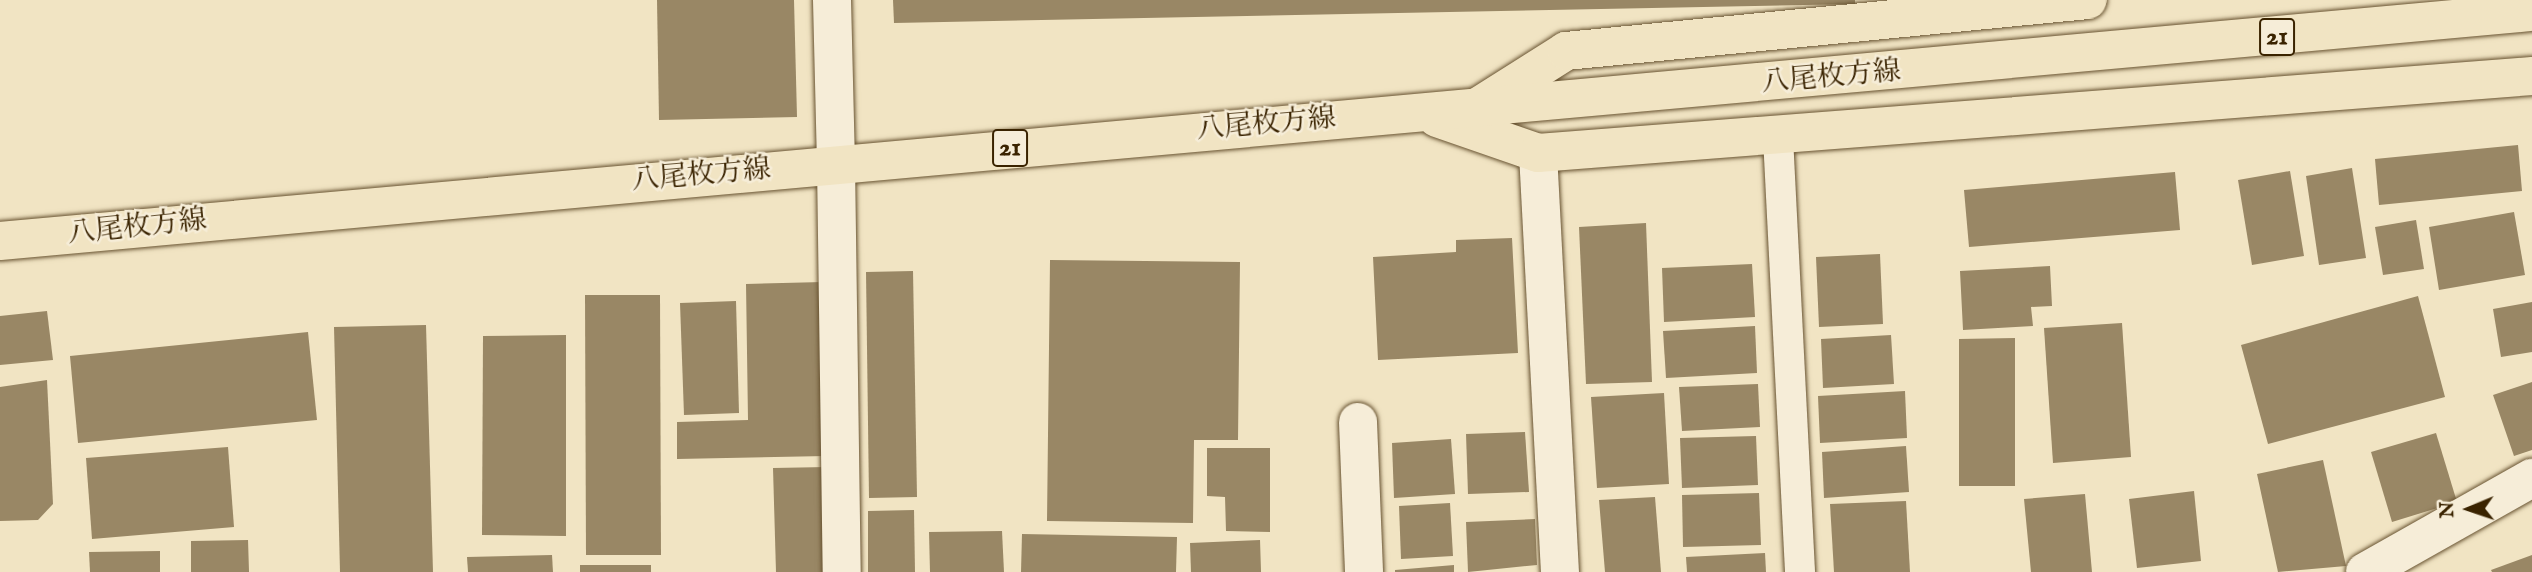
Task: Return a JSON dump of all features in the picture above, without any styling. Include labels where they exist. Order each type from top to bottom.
[{"type":"main road","points":[[1475,109],[1566,51],[2088,0]]},
{"type":"main road","name":"八尾枚方線","points":[[0,241],[836,164],[2022,61],[2532,12]]},
{"type":"main road","points":[[1421,112],[1538,153],[1778,138],[2532,76]]},
{"type":"street","points":[[832,0],[842,572]]},
{"type":"street","points":[[1538,153],[1560,572]]},
{"type":"street","points":[[1358,422],[1364,572]]},
{"type":"street","points":[[2365,572],[2532,478]]},
{"type":"lane","points":[[1778,138],[1800,572]]},
{"type":"building","points":[[657,0],[794,0],[797,117],[659,120]]},
{"type":"building","points":[[893,0],[1855,0],[1855,4],[894,23]]},
{"type":"building","points":[[2518,145],[2522,191],[2379,205],[2375,159]]},
{"type":"building","points":[[2352,168],[2366,258],[2319,265],[2306,176]]},
{"type":"building","points":[[2290,171],[2304,256],[2252,265],[2238,180]]},
{"type":"building","points":[[2175,172],[2180,230],[1969,247],[1964,190]]},
{"type":"building","points":[[2514,212],[2525,275],[2439,290],[2429,227]]},
{"type":"building","points":[[2416,220],[2424,269],[2383,275],[2375,227]]},
{"type":"building","points":[[1646,223],[1652,382],[1586,384],[1579,227]]},
{"type":"building","points":[[1512,238],[1518,353],[1378,360],[1373,257],[1456,252],[1456,240]]},
{"type":"building","points":[[1880,254],[1883,324],[1819,327],[1816,257]]},
{"type":"building","points":[[1050,260],[1240,262],[1238,440],[1194,440],[1193,523],[1047,521]]},
{"type":"building","points":[[1752,264],[1755,317],[1664,322],[1662,268]]},
{"type":"building","points":[[2050,266],[2052,306],[2031,307],[2033,326],[1963,330],[1960,271]]},
{"type":"building","points":[[913,271],[917,497],[869,498],[866,272]]},
{"type":"building","points":[[823,282],[826,456],[677,459],[677,422],[748,420],[746,284]]},
{"type":"building","points":[[585,295],[660,295],[661,555],[586,555]]},
{"type":"building","points":[[2418,296],[2445,397],[2268,444],[2241,345]]},
{"type":"building","points":[[736,301],[739,413],[684,415],[680,303]]},
{"type":"building","points":[[2532,302],[2532,352],[2501,357],[2493,309]]},
{"type":"building","points":[[47,311],[53,360],[0,365],[0,316]]},
{"type":"building","points":[[2122,323],[2131,457],[2053,463],[2044,328]]},
{"type":"building","points":[[426,325],[433,572],[340,572],[334,327]]},
{"type":"building","points":[[1755,326],[1757,373],[1666,378],[1663,331]]},
{"type":"building","points":[[308,332],[317,420],[78,443],[70,356]]},
{"type":"building","points":[[566,335],[566,536],[482,535],[483,336]]},
{"type":"building","points":[[1891,335],[1894,384],[1823,388],[1821,339]]},
{"type":"building","points":[[2015,338],[2015,486],[1959,486],[1959,339]]},
{"type":"building","points":[[47,380],[53,504],[38,520],[0,521],[0,387]]},
{"type":"building","points":[[2532,382],[2532,450],[2514,456],[2493,395]]},
{"type":"building","points":[[1758,384],[1760,427],[1682,431],[1679,387]]},
{"type":"building","points":[[1905,391],[1907,438],[1820,443],[1818,396]]},
{"type":"building","points":[[1664,393],[1669,484],[1597,488],[1591,397]]},
{"type":"building","points":[[1525,432],[1529,492],[1468,494],[1466,434]]},
{"type":"building","points":[[2436,433],[2457,502],[2392,522],[2371,452]]},
{"type":"building","points":[[1756,436],[1758,485],[1682,488],[1680,438]]},
{"type":"building","points":[[1451,439],[1455,494],[1394,498],[1392,443]]},
{"type":"building","points":[[1906,446],[1909,492],[1824,498],[1822,452]]},
{"type":"building","points":[[228,447],[234,527],[92,539],[86,458]]},
{"type":"building","points":[[1207,448],[1270,448],[1270,532],[1226,531],[1225,497],[1207,496]]},
{"type":"building","points":[[2323,460],[2346,566],[2278,572],[2257,474]]},
{"type":"building","points":[[827,467],[830,572],[776,572],[773,468]]},
{"type":"building","points":[[2194,491],[2201,561],[2137,568],[2129,499]]},
{"type":"building","points":[[1759,493],[1761,545],[1683,547],[1682,495]]},
{"type":"building","points":[[2085,494],[2092,572],[2031,572],[2024,499]]},
{"type":"building","points":[[1655,497],[1661,572],[1605,572],[1599,500]]},
{"type":"building","points":[[1906,501],[1910,572],[1834,572],[1830,504]]},
{"type":"building","points":[[1450,503],[1453,556],[1401,559],[1399,506]]},
{"type":"building","points":[[914,510],[915,572],[868,572],[868,511]]},
{"type":"building","points":[[1535,519],[1537,565],[1468,572],[1466,522]]},
{"type":"building","points":[[1002,531],[1004,572],[930,572],[929,532]]},
{"type":"building","points":[[1022,534],[1177,537],[1176,572],[1021,572]]},
{"type":"building","points":[[248,540],[249,572],[191,572],[191,541]]},
{"type":"building","points":[[1260,540],[1261,572],[1191,572],[1190,543]]},
{"type":"building","points":[[160,551],[160,572],[90,572],[89,552]]},
{"type":"building","points":[[1765,553],[1766,572],[1687,572],[1686,557]]},
{"type":"building","points":[[552,555],[553,572],[468,572],[467,557]]},
{"type":"building","points":[[2532,555],[2532,572],[2491,570]]},
{"type":"building","points":[[580,565],[651,565],[651,572],[580,572]]},
{"type":"building","points":[[1454,565],[1454,572],[1395,572],[1395,570]]}]
